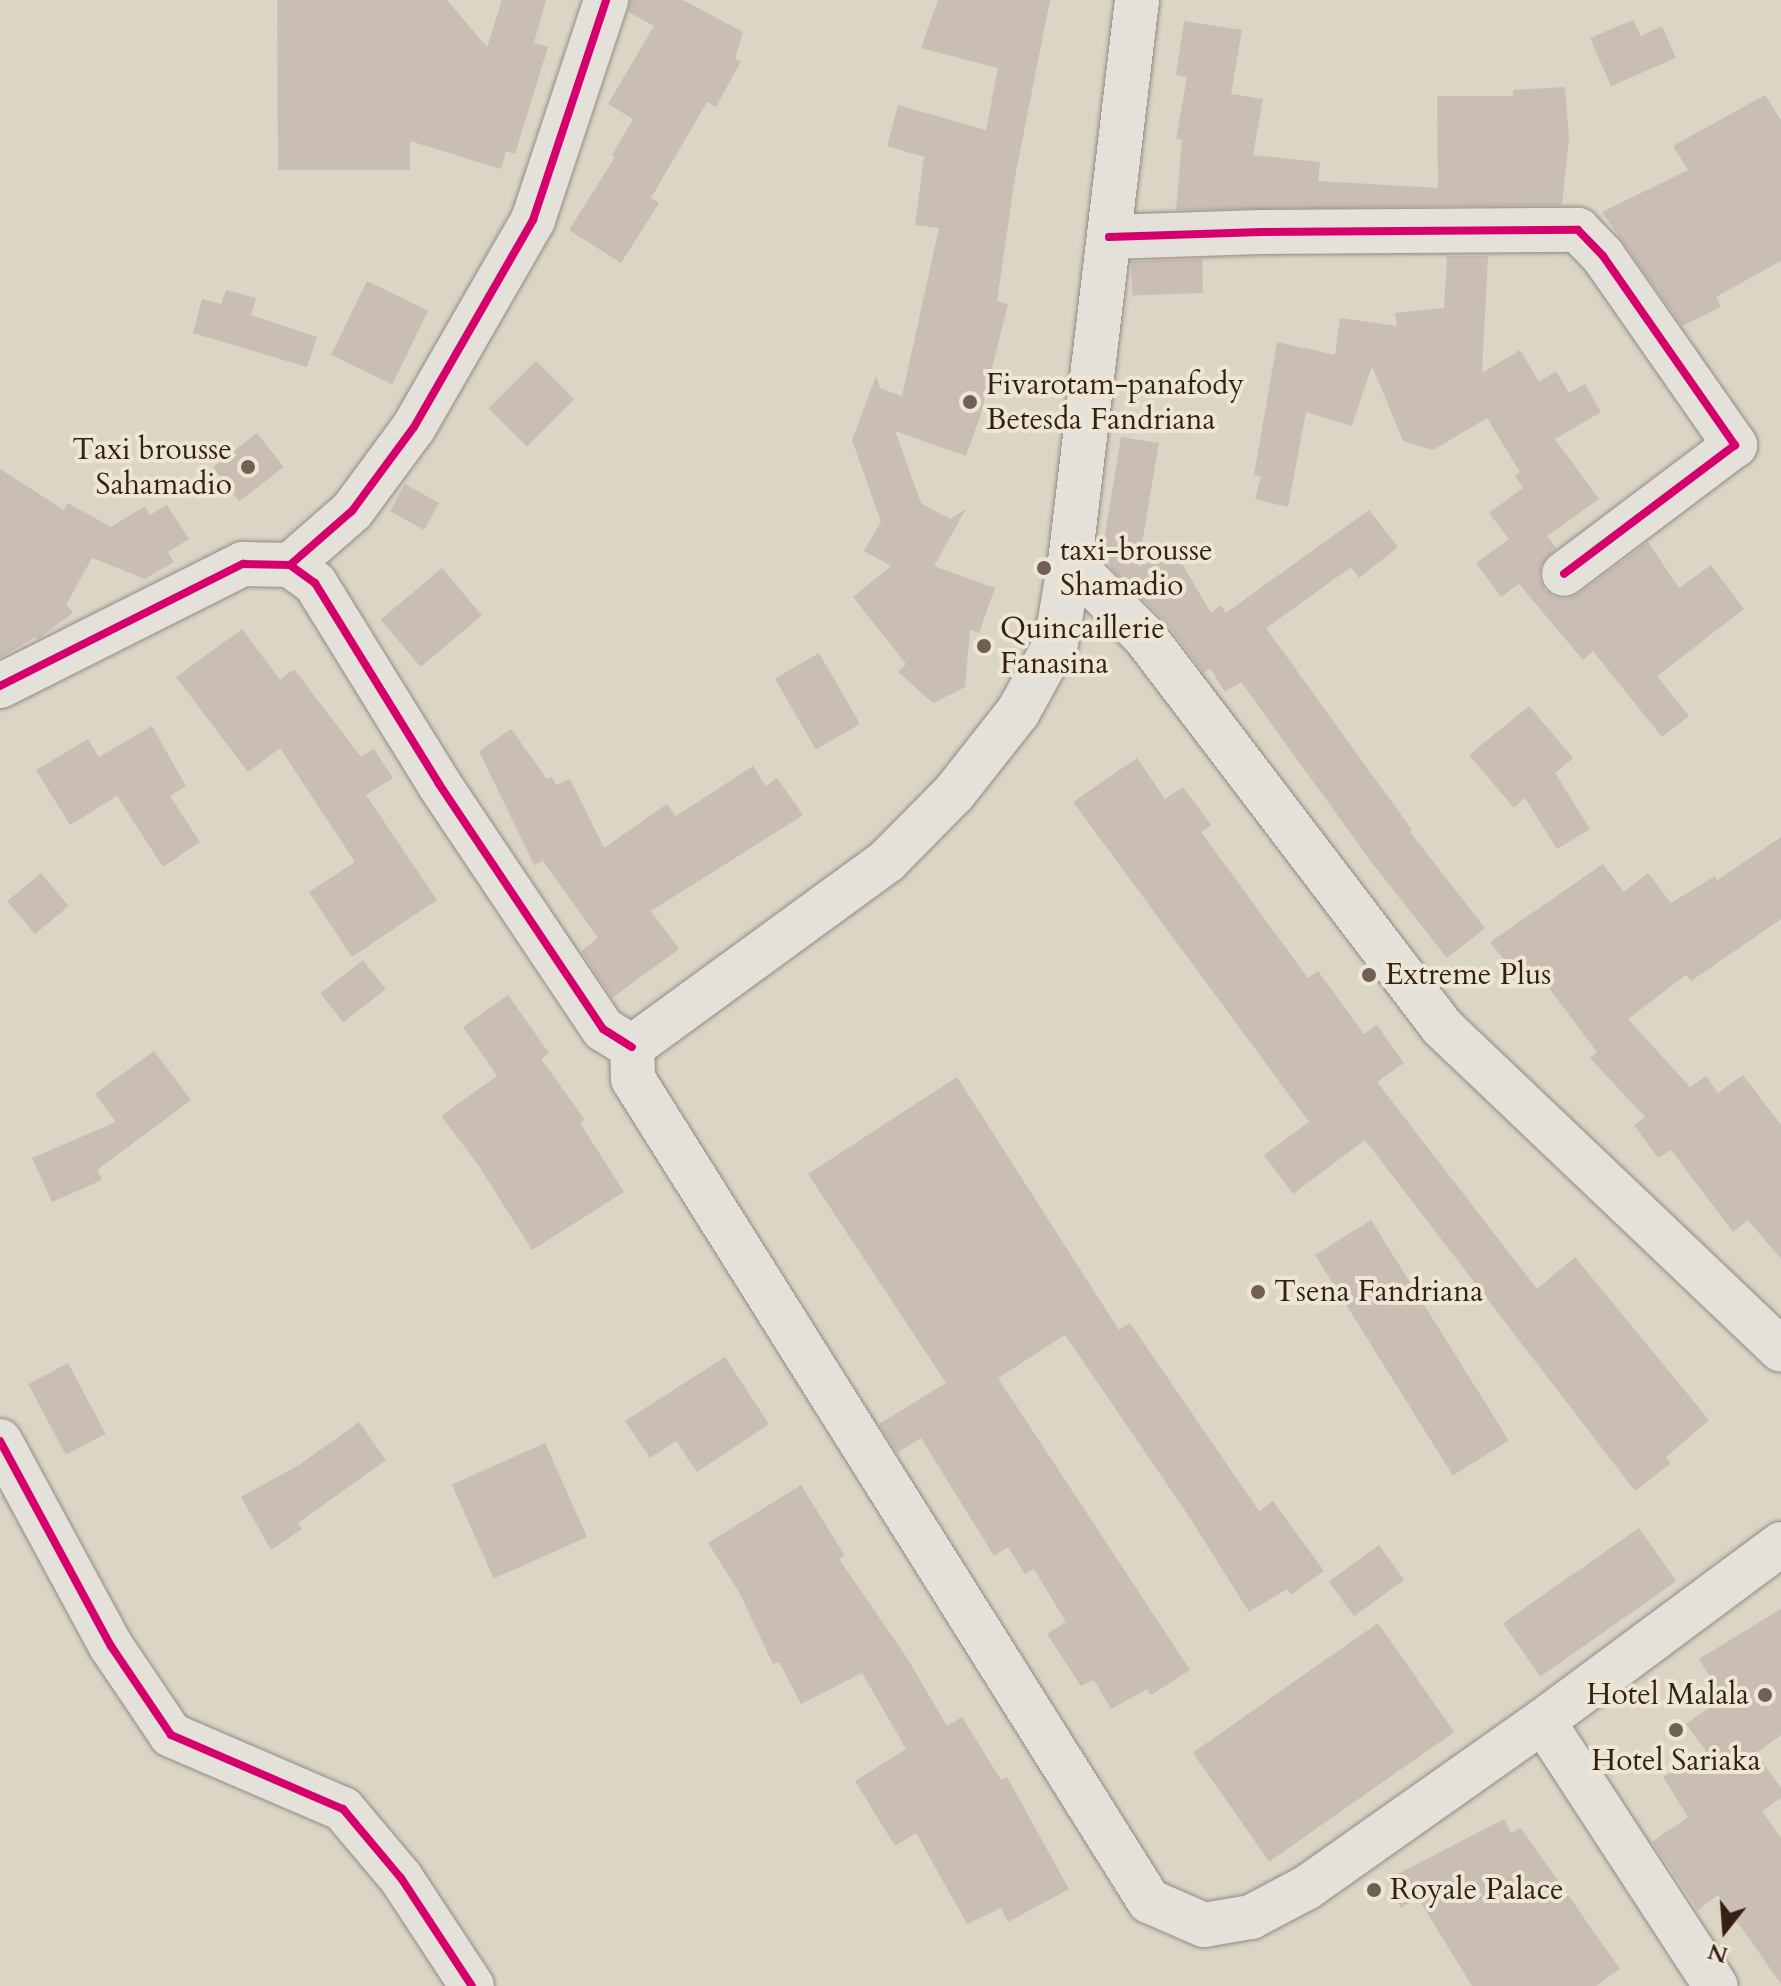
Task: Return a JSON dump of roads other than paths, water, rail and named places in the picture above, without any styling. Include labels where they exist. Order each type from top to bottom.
[{"type":"street","points":[[290,565],[352,511],[414,427],[533,220],[606,0]]},
{"type":"street","points":[[632,1047],[887,861],[954,793],[1018,712],[1056,643],[1070,562],[1137,0]]},
{"type":"street","points":[[1109,237],[1261,232],[1578,230],[1603,256],[1735,445],[1564,574]]},
{"type":"street","points":[[1070,562],[1145,637],[1442,1027],[1781,1350]]},
{"type":"street","points":[[0,686],[243,564],[290,565],[315,583],[439,784],[603,1029],[632,1047]]},
{"type":"street","points":[[632,1047],[633,1079],[1149,1901],[1204,1925],[1251,1917],[1306,1888],[1543,1721],[1781,1544]]},
{"type":"street","points":[[0,1441],[111,1646],[171,1735],[343,1809],[401,1878],[472,1986]]},
{"type":"street","points":[[1543,1721],[1716,1986]]},
{"type":"place","name":"Fivarotam-panafody Betesda Fandriana","points":[[970,402]]},
{"type":"place","name":"Taxi brousse Sahamadio","points":[[248,467]]},
{"type":"place","name":"taxi-brousse Shamadio","points":[[1044,568]]},
{"type":"place","name":"Quincaillerie Fanasina","points":[[984,646]]},
{"type":"place","name":"Extreme Plus","points":[[1369,975]]},
{"type":"place","name":"Tsena Fandriana","points":[[1258,1292]]},
{"type":"place","name":"Hotel Malala","points":[[1765,1695]]},
{"type":"place","name":"Hotel Sariaka","points":[[1676,1730]]},
{"type":"place","name":"Royale Palace","points":[[1374,1890]]}]
